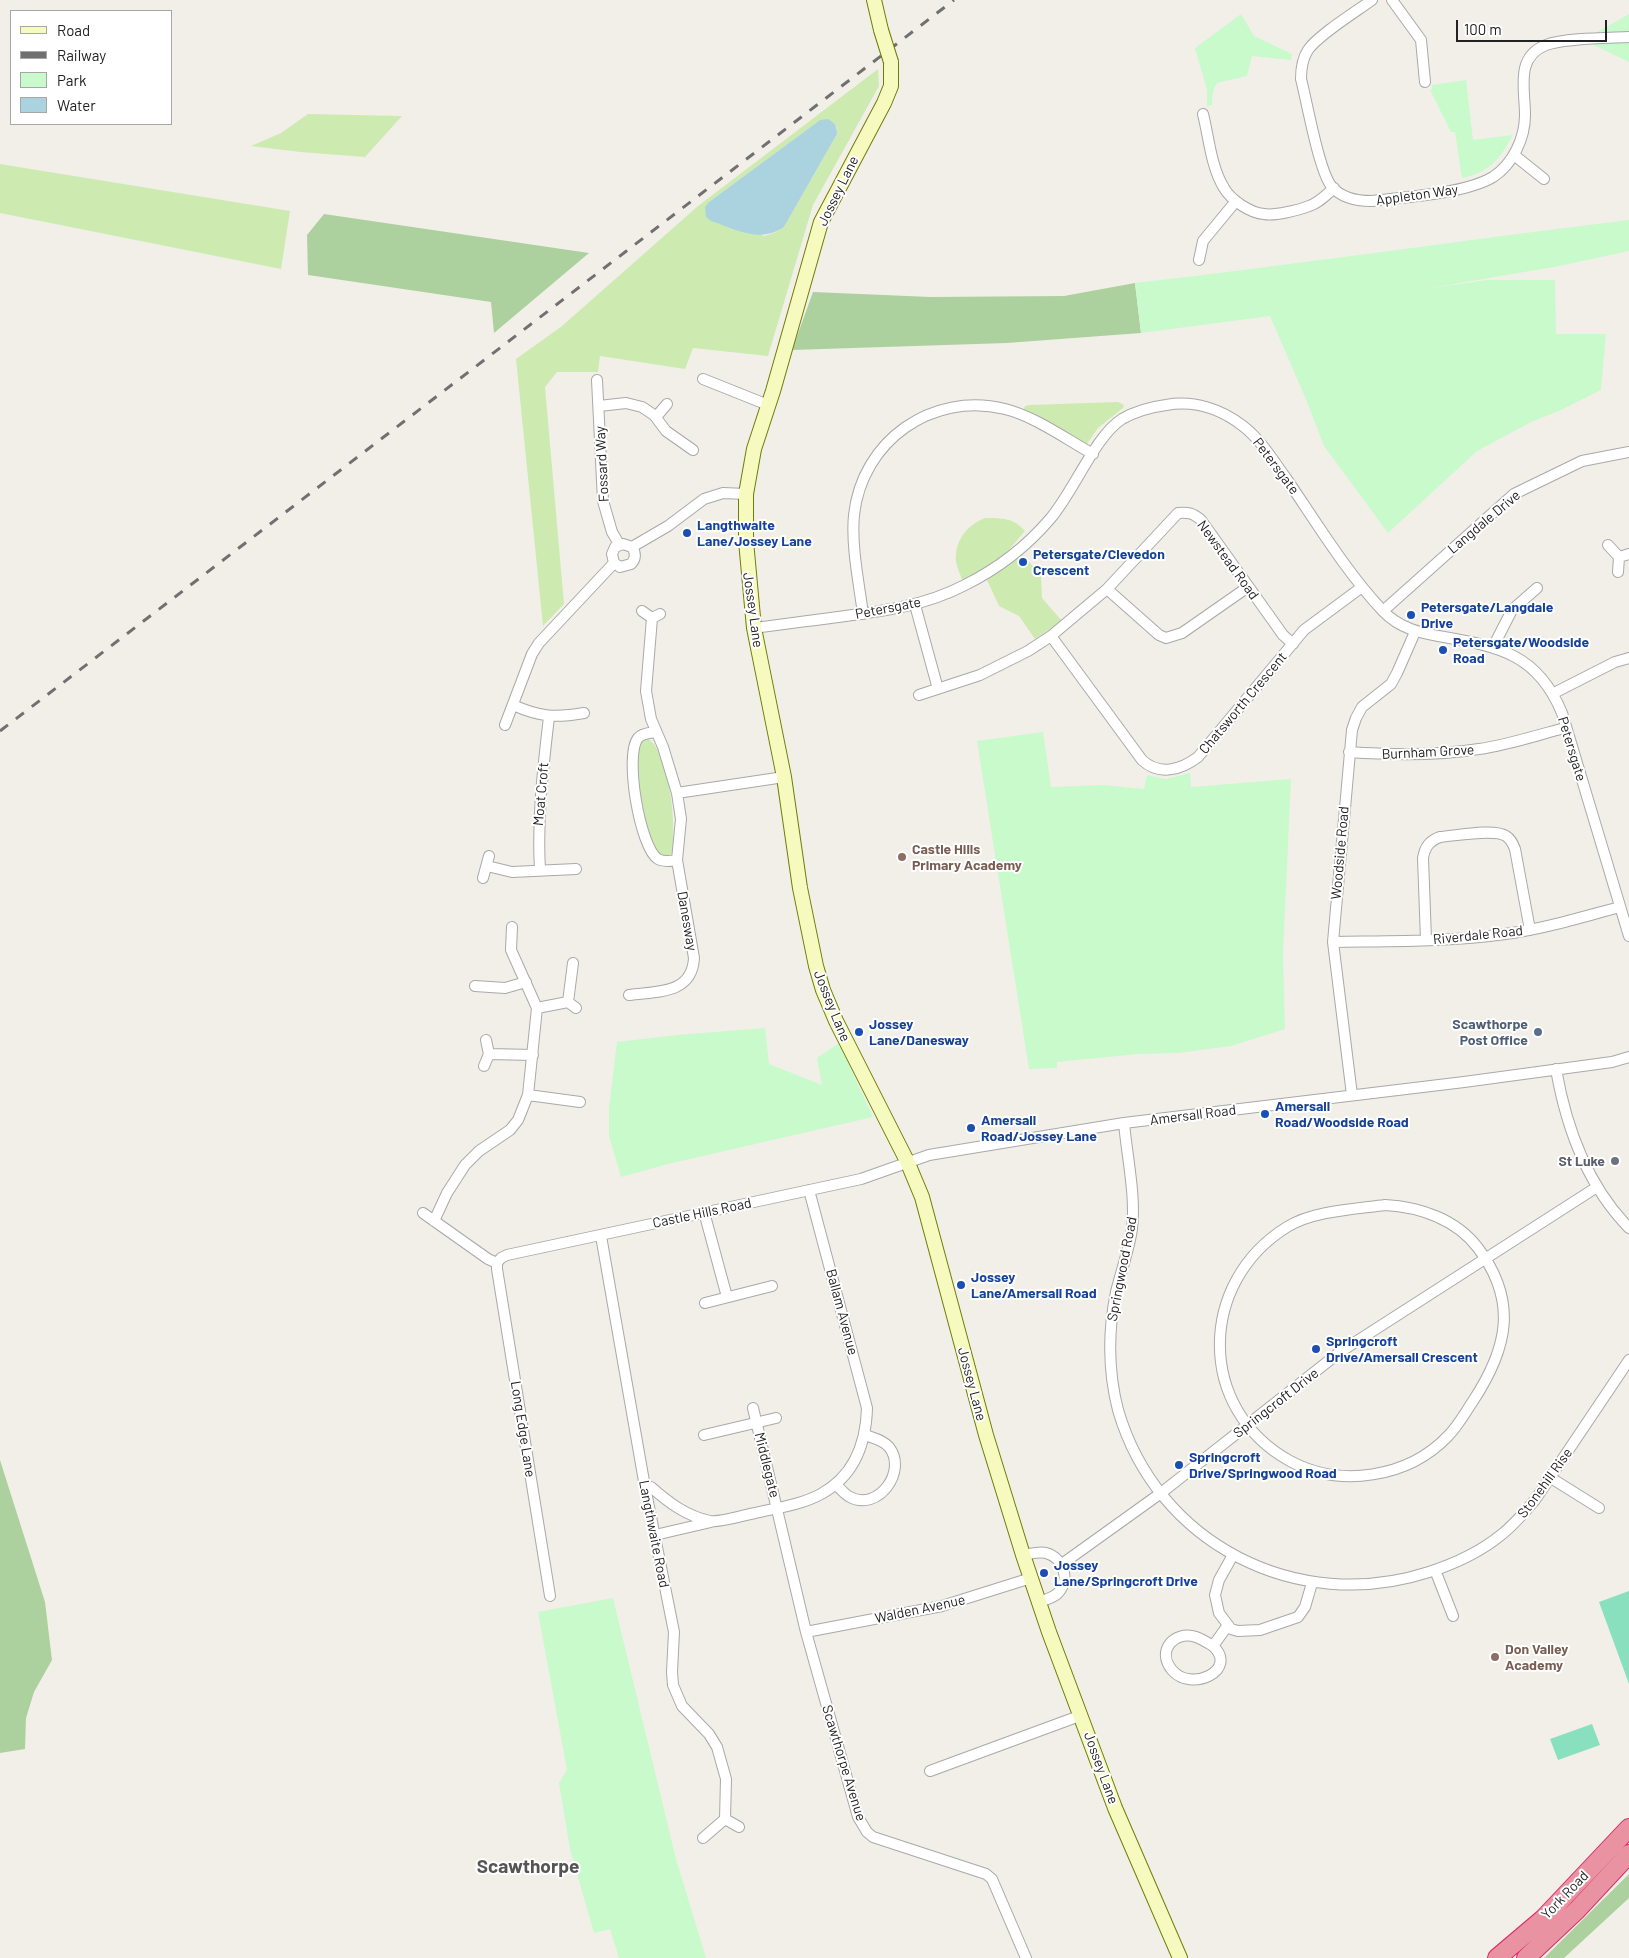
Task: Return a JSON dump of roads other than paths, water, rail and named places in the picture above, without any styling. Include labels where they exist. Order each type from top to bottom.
[{"type":"highway","name":"York Road","points":[[1496,1958],[1543,1919],[1629,1828]]},
{"type":"highway","name":"York Road","points":[[1526,1958],[1578,1910],[1629,1854]]},
{"type":"street","name":"Jossey Lane","points":[[874,0],[891,62],[892,86],[821,222],[754,449],[746,494],[746,541],[754,628],[784,777],[800,888],[822,988],[851,1053],[907,1161],[922,1197],[986,1435],[1022,1555],[1115,1808],[1180,1958]]},
{"type":"street","points":[[1203,114],[1218,175],[1224,190],[1236,201],[1250,210],[1264,214],[1274,214],[1318,202],[1334,188],[1325,173],[1301,80],[1303,59],[1318,40],[1372,0]]},
{"type":"street","points":[[1392,0],[1421,40],[1424,82]]},
{"type":"street","name":"Appleton Way","points":[[1334,188],[1349,198],[1359,201],[1370,201],[1468,188],[1494,176],[1505,167],[1514,155],[1524,127],[1523,71],[1532,54],[1547,44],[1629,37]]},
{"type":"street","points":[[1514,155],[1544,179]]},
{"type":"street","points":[[1199,260],[1203,241],[1236,201]]},
{"type":"street","points":[[703,379],[720,384],[768,405]]},
{"type":"street","name":"Fossard Way","points":[[597,380],[603,501],[612,532],[619,544]]},
{"type":"street","points":[[599,406],[626,403],[635,404],[648,410],[656,417],[666,431],[693,450]]},
{"type":"street","name":"Petersgate","points":[[754,628],[915,605],[946,595],[992,571],[1012,556],[1050,519],[1068,496],[1092,454],[1121,420],[1140,411],[1176,403],[1209,407],[1234,419],[1260,442],[1362,587],[1383,611],[1402,626],[1416,632],[1494,646],[1512,654],[1544,679],[1554,693],[1629,936]]},
{"type":"street","points":[[656,417],[667,404]]},
{"type":"street","points":[[862,614],[854,529],[856,502],[866,474],[878,454],[891,438],[912,422],[952,408],[968,406],[994,407],[1025,416],[1092,454]]},
{"type":"street","name":"Langdale Drive","points":[[1383,611],[1514,494],[1582,461],[1629,452]]},
{"type":"street","points":[[632,547],[668,526],[704,499],[723,493],[746,494]]},
{"type":"street","name":"Newstead Road","points":[[919,695],[980,675],[1028,651],[1051,636],[1106,589],[1172,517],[1178,513],[1187,512],[1194,514],[1201,520],[1283,635],[1293,644]]},
{"type":"street","points":[[619,544],[627,544],[632,547],[635,559],[631,564],[620,566],[614,563],[612,554],[615,547],[619,544]]},
{"type":"street","points":[[1608,545],[1624,555],[1618,572]]},
{"type":"street","points":[[505,725],[532,654],[539,643],[614,563]]},
{"type":"street","points":[[1106,589],[1159,635],[1166,638],[1182,633],[1248,587]]},
{"type":"street","name":"Chatsworth Crescent","points":[[1051,636],[1142,760],[1149,766],[1160,770],[1173,770],[1187,765],[1198,757],[1304,630],[1362,587]]},
{"type":"street","points":[[1494,646],[1512,610],[1537,588]]},
{"type":"street","points":[[915,605],[938,689]]},
{"type":"street","name":"Danesway","points":[[629,995],[671,989],[680,985],[691,975],[694,958],[677,860],[680,819],[677,793],[674,778],[651,719],[646,691],[656,616],[642,611]]},
{"type":"street","name":"Woodside Road","points":[[1352,1095],[1333,942],[1352,730],[1362,707],[1391,684],[1398,673],[1416,632]]},
{"type":"street","points":[[1554,693],[1615,662],[1629,658]]},
{"type":"street","points":[[513,705],[527,712],[548,717],[584,713]]},
{"type":"street","name":"Moat Croft","points":[[540,870],[538,831],[548,717]]},
{"type":"street","name":"Burnham Grove","points":[[1349,752],[1418,754],[1457,752],[1480,749],[1565,728]]},
{"type":"street","points":[[656,732],[642,734],[637,739],[633,763],[633,784],[642,826],[656,857],[662,861],[677,860]]},
{"type":"street","points":[[677,793],[784,777]]},
{"type":"street","points":[[1426,940],[1423,858],[1429,844],[1440,837],[1494,833],[1507,836],[1515,849],[1530,930]]},
{"type":"street","points":[[483,878],[488,861],[512,872],[576,869]]},
{"type":"street","name":"Riverdale Road","points":[[1333,942],[1426,940],[1504,934],[1530,930],[1620,907]]},
{"type":"street","points":[[434,1221],[446,1193],[465,1165],[480,1151],[510,1130],[518,1120],[528,1095],[536,1008],[511,950],[512,927]]},
{"type":"street","points":[[536,1008],[572,1005],[573,963]]},
{"type":"street","points":[[475,986],[505,988],[526,982]]},
{"type":"street","points":[[484,1066],[489,1054],[486,1040]]},
{"type":"street","points":[[489,1054],[533,1055]]},
{"type":"street","name":"Amersall Road","points":[[907,1161],[929,1155],[1124,1124],[1556,1070],[1629,1058]]},
{"type":"street","points":[[1556,1070],[1561,1100],[1571,1130],[1597,1187],[1608,1204],[1629,1228]]},
{"type":"street","points":[[528,1095],[580,1102]]},
{"type":"street","name":"Springwood Road","points":[[1124,1124],[1133,1212],[1132,1231],[1113,1310],[1110,1355],[1118,1409],[1127,1433],[1147,1473],[1161,1493]]},
{"type":"street","name":"Castle Hills Road","points":[[497,1262],[507,1256],[861,1179],[907,1161]]},
{"type":"street","name":"Springcroft Drive","points":[[1062,1564],[1161,1493],[1340,1352],[1597,1187]]},
{"type":"street","name":"Ballam Avenue","points":[[655,1535],[803,1502],[820,1495],[844,1475],[862,1447],[867,1408],[809,1190]]},
{"type":"street","points":[[1385,1206],[1401,1206],[1422,1210],[1440,1218],[1471,1240],[1486,1258],[1502,1296],[1504,1317],[1500,1349],[1488,1378],[1461,1420],[1448,1436],[1434,1448],[1419,1458],[1392,1470],[1371,1475],[1339,1476],[1302,1467],[1279,1455],[1258,1438],[1247,1425],[1231,1399],[1225,1384],[1219,1349],[1222,1316],[1228,1297],[1246,1264],[1257,1250],[1287,1226],[1321,1215],[1385,1206]]},
{"type":"street","points":[[704,1212],[726,1297]]},
{"type":"street","points":[[423,1213],[488,1259],[497,1262]]},
{"type":"street","name":"Langthwaite Road","points":[[601,1236],[645,1487],[674,1632],[673,1685],[682,1706],[709,1734],[717,1747],[726,1779],[726,1819]]},
{"type":"street","name":"Long Edge Lane","points":[[497,1262],[550,1596]]},
{"type":"street","points":[[705,1303],[772,1286]]},
{"type":"street","name":"Stonehill Rise","points":[[1161,1493],[1204,1536],[1232,1555],[1261,1569],[1312,1583],[1348,1586],[1376,1584],[1415,1577],[1460,1560],[1500,1536],[1524,1513],[1551,1478],[1629,1360]]},
{"type":"street","name":"Middlegate","points":[[753,1408],[778,1508]]},
{"type":"street","name":"Middlegate","points":[[704,1435],[776,1418]]},
{"type":"street","points":[[835,1484],[850,1497],[864,1500],[876,1496],[888,1486],[894,1474],[894,1455],[885,1443],[865,1435]]},
{"type":"street","points":[[1551,1478],[1598,1508]]},
{"type":"street","points":[[645,1487],[651,1487],[672,1506],[711,1522]]},
{"type":"street","name":"Scawthorpe Avenue","points":[[778,1508],[806,1632],[862,1826],[873,1837],[986,1874],[992,1879],[1026,1958]]},
{"type":"street","points":[[1022,1555],[1045,1552],[1062,1564],[1064,1582],[1061,1589],[1056,1595],[1039,1602]]},
{"type":"street","points":[[1232,1555],[1219,1580],[1215,1595],[1219,1613],[1228,1625],[1238,1631],[1260,1630],[1298,1617],[1305,1607],[1312,1583]]},
{"type":"street","points":[[1435,1570],[1453,1616]]},
{"type":"street","name":"Walden Avenue","points":[[806,1632],[942,1606],[1031,1578]]},
{"type":"street","points":[[1213,1646],[1228,1625]]},
{"type":"street","points":[[1185,1636],[1196,1637],[1213,1646],[1218,1651],[1221,1659],[1218,1669],[1212,1674],[1194,1680],[1182,1678],[1169,1667],[1167,1649],[1169,1643],[1175,1638],[1185,1636]]},
{"type":"street","points":[[930,1770],[1082,1716]]},
{"type":"street","points":[[703,1838],[726,1819],[739,1827]]},
{"type":"water","points":[[828,119],[835,125],[837,134],[784,227],[775,232],[757,235],[738,231],[711,221],[706,217],[705,207],[709,202],[820,120]]},
{"type":"railway","points":[[0,731],[954,0]]},
{"type":"place","name":"Langthwaite Lane/Jossey Lane","points":[[687,533]]},
{"type":"place","name":"Petersgate/Clevedon Crescent","points":[[1023,562]]},
{"type":"place","name":"Petersgate/Langdale Drive","points":[[1411,615]]},
{"type":"place","name":"Petersgate/Woodside Road","points":[[1443,650]]},
{"type":"place","name":"Castle Hills Primary Academy","points":[[902,857]]},
{"type":"place","name":"Jossey Lane/Danesway","points":[[859,1032]]},
{"type":"place","name":"Scawthorpe Post Office","points":[[1538,1032]]},
{"type":"place","name":"Amersall Road/Woodside Road","points":[[1265,1114]]},
{"type":"place","name":"Amersall Road/Jossey Lane","points":[[971,1128]]},
{"type":"place","name":"St Luke","points":[[1615,1161]]},
{"type":"place","name":"Jossey Lane/Amersall Road","points":[[961,1285]]},
{"type":"place","name":"Springcroft Drive/Amersall Crescent","points":[[1316,1349]]},
{"type":"place","name":"Springcroft Drive/Springwood Road","points":[[1179,1465]]},
{"type":"place","name":"Jossey Lane/Springcroft Drive","points":[[1044,1573]]},
{"type":"place","name":"Don Valley Academy","points":[[1495,1657]]},
{"type":"district","name":"Scawthorpe","points":[[528,1867]]}]
